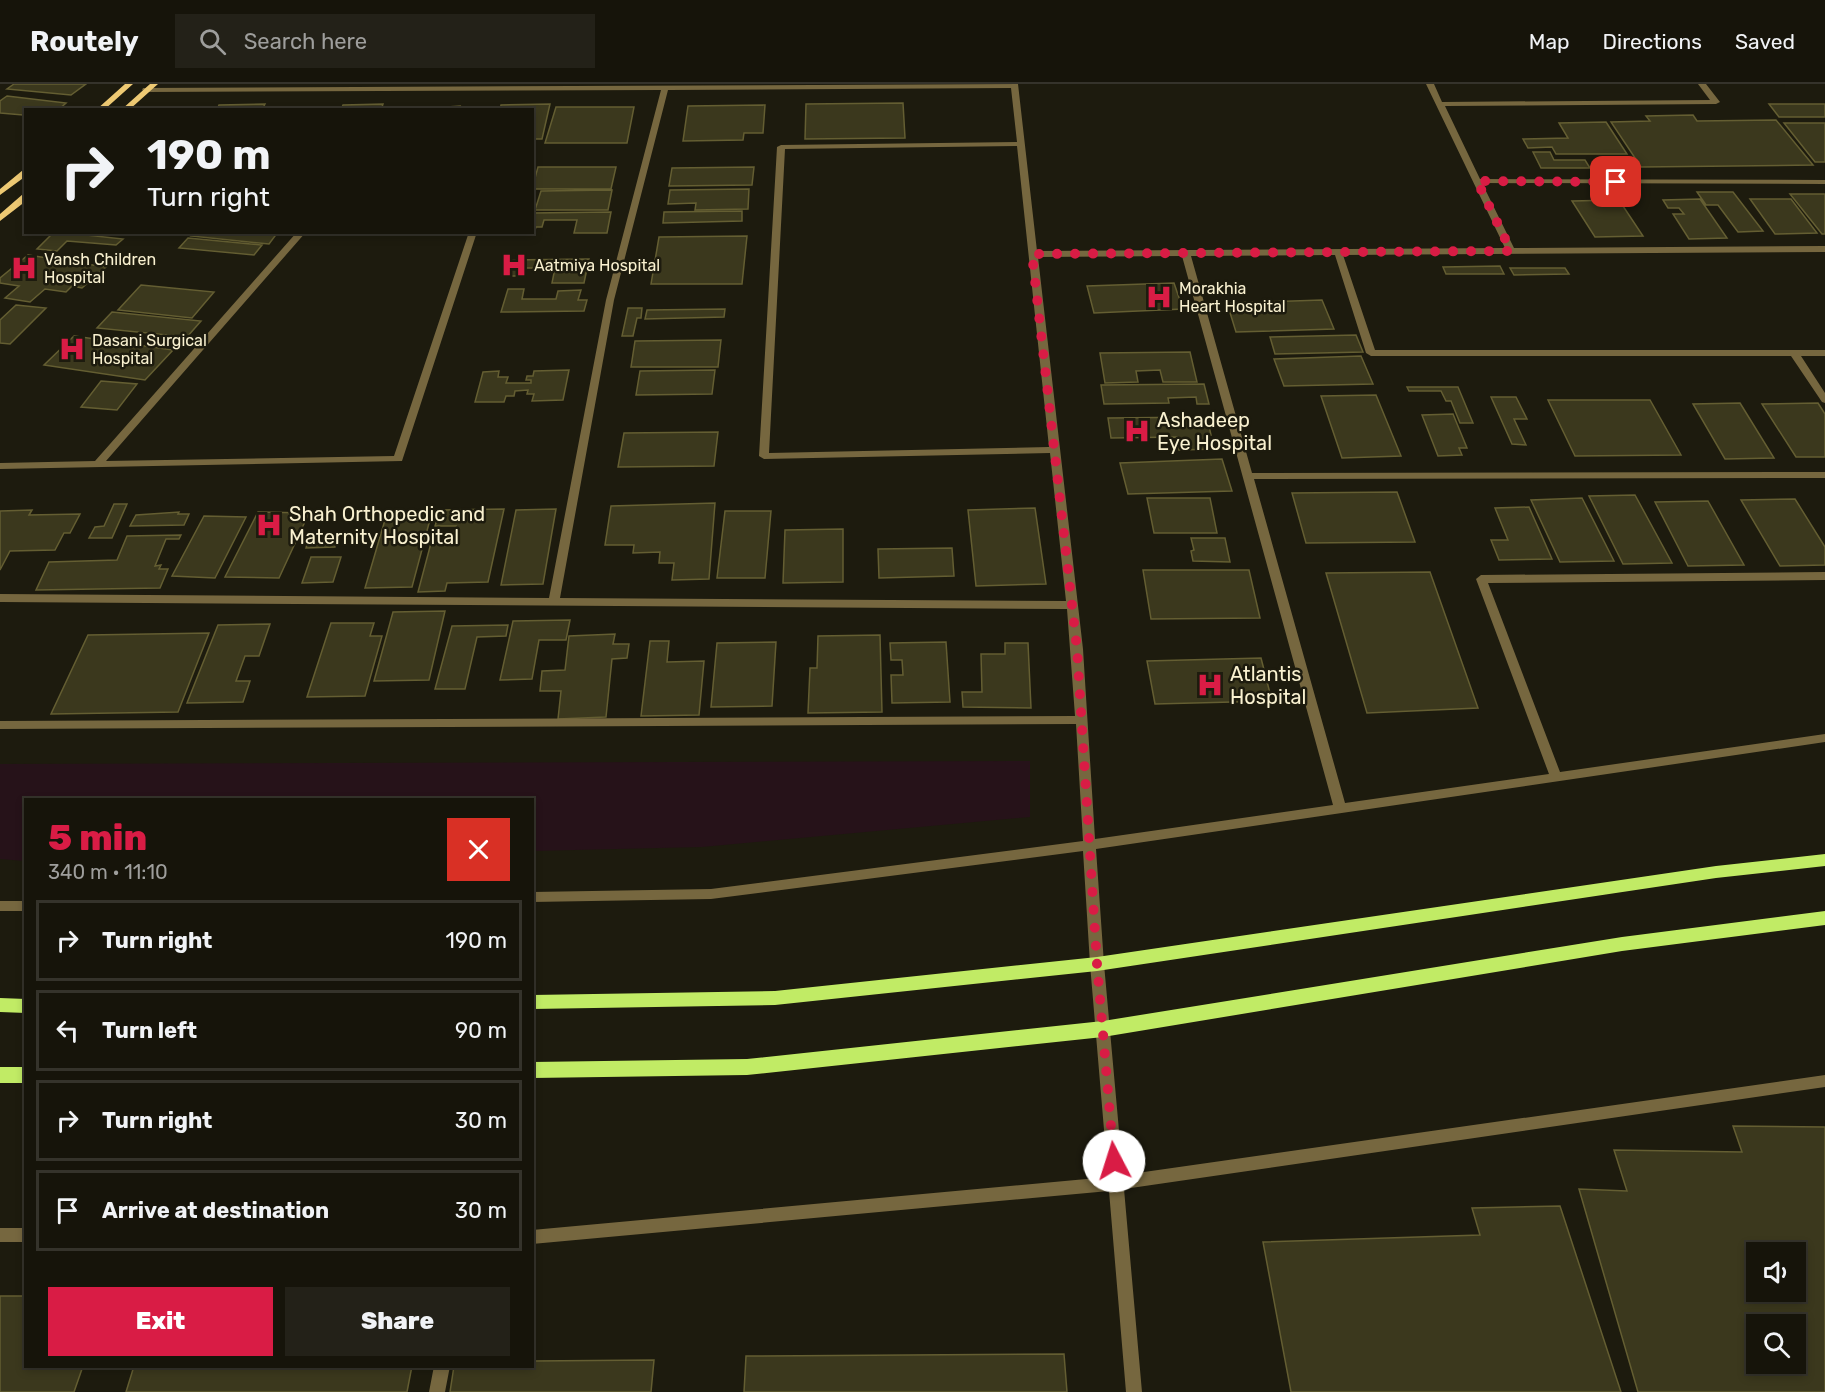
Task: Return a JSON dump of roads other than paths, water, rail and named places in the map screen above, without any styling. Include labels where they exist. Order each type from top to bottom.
[{"type":"main road","points":[[534,1002],[775,998],[1097,964],[1705,874],[1825,860]]},
{"type":"main road","points":[[534,1070],[747,1067],[1102,1029],[1611,946],[1825,918]]},
{"type":"main road","points":[[0,1005],[24,1006]]},
{"type":"main road","points":[[0,1075],[24,1076]]},
{"type":"street","points":[[101,108],[129,84]]},
{"type":"street","points":[[126,108],[154,84]]},
{"type":"street","points":[[1430,84],[1511,251]]},
{"type":"street","points":[[1440,104],[1716,102],[1702,84]]},
{"type":"street","points":[[146,90],[1014,85],[1072,605],[1082,720],[1102,1029],[1134,1392]]},
{"type":"street","points":[[554,602],[610,300],[665,88]]},
{"type":"street","points":[[1020,144],[781,147],[764,456],[1055,450]]},
{"type":"street","points":[[0,193],[24,174]]},
{"type":"street","points":[[1477,181],[1825,182]]},
{"type":"street","points":[[0,218],[24,198]]},
{"type":"street","points":[[98,464],[301,234]]},
{"type":"street","points":[[0,466],[399,459],[471,234]]},
{"type":"street","points":[[1032,254],[1825,249]]},
{"type":"street","points":[[1338,252],[1371,353],[1825,353]]},
{"type":"street","points":[[1186,253],[1340,809]]},
{"type":"street","points":[[1794,353],[1825,400]]},
{"type":"street","points":[[1248,476],[1825,475]]},
{"type":"street","points":[[1556,777],[1481,579],[1825,576]]},
{"type":"street","points":[[0,598],[1072,605]]},
{"type":"street","points":[[0,725],[1082,720]]},
{"type":"street","points":[[534,897],[711,894],[1090,845],[1825,738]]},
{"type":"street","points":[[0,906],[24,906]]},
{"type":"street","points":[[534,1237],[1116,1183],[1825,1081]]},
{"type":"street","points":[[0,1235],[24,1235]]},
{"type":"street","points":[[437,1392],[442,1368]]},
{"type":"place","name":"Aatmiya Hospital","points":[[514,265]]},
{"type":"place","name":"Vansh Children Hospital","points":[[24,268]]},
{"type":"place","name":"Morakhia Heart Hospital","points":[[1159,297]]},
{"type":"place","name":"Dasani Surgical Hospital","points":[[72,349]]},
{"type":"place","name":"Ashadeep Eye Hospital","points":[[1137,431]]},
{"type":"place","name":"Shah Orthopedic and Maternity Hospital","points":[[269,525]]},
{"type":"place","name":"Atlantis Hospital","points":[[1210,685]]}]
